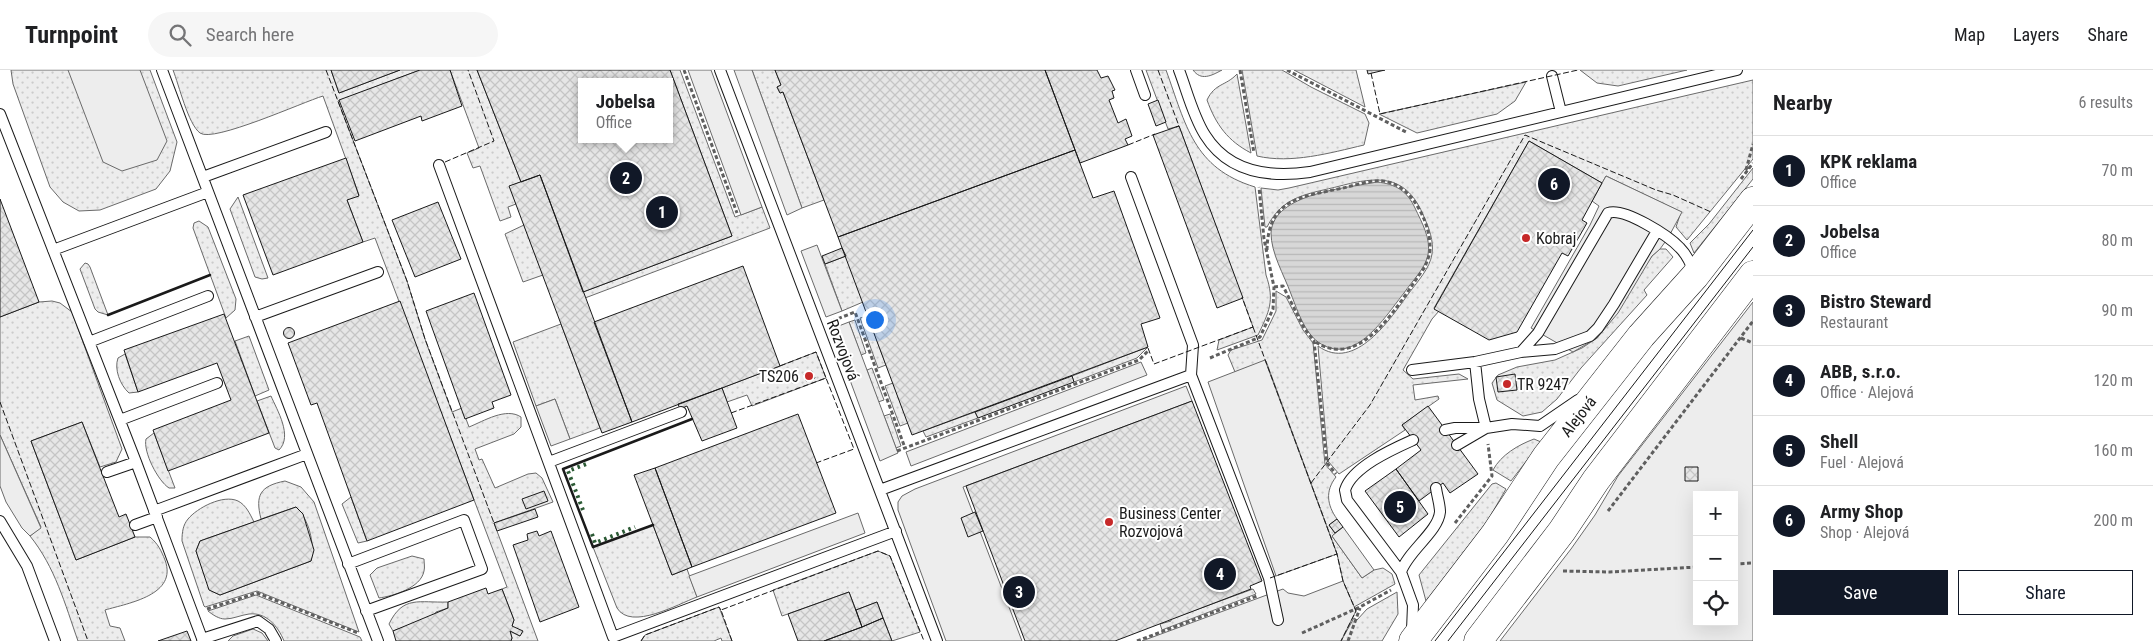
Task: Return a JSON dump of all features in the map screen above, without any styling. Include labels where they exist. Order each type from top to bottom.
[{"type":"street","name":"Alejová","points":[[1412,641],[1495,534],[1546,457],[1641,336],[1695,276],[1753,201]]},
{"type":"street","points":[[1478,641],[1562,531],[1602,472],[1753,275]]},
{"type":"lane","points":[[162,70],[378,641]]},
{"type":"lane","name":"Rozvojová","points":[[720,70],[937,641]]},
{"type":"lane","points":[[1136,70],[1145,95]]},
{"type":"lane","points":[[1179,70],[1204,134],[1216,151],[1230,162],[1257,172],[1277,175],[1310,172],[1737,70]]},
{"type":"lane","points":[[1552,76],[1561,112]]},
{"type":"lane","points":[[0,114],[120,420],[202,640],[258,621],[269,629],[276,641]]},
{"type":"lane","points":[[202,177],[326,132]]},
{"type":"lane","points":[[440,165],[614,639],[896,531]]},
{"type":"lane","points":[[1131,177],[1193,345],[1191,375],[1269,578],[1278,620]]},
{"type":"lane","points":[[53,250],[208,192]]},
{"type":"lane","points":[[1521,352],[1538,333],[1608,213],[1613,211],[1623,213],[1657,231],[1682,250],[1690,262],[1695,276]]},
{"type":"lane","points":[[1412,370],[1476,362],[1521,352],[1555,350],[1590,336],[1598,328],[1614,304],[1657,231]]},
{"type":"lane","points":[[255,317],[378,272]]},
{"type":"lane","points":[[89,342],[208,296]]},
{"type":"lane","points":[[1476,362],[1479,399],[1486,428]]},
{"type":"lane","points":[[880,490],[1191,375]]},
{"type":"lane","points":[[1445,430],[1455,428],[1486,428],[1512,424],[1540,426],[1605,381]]},
{"type":"lane","points":[[120,420],[217,384]]},
{"type":"lane","points":[[549,462],[681,412]]},
{"type":"lane","points":[[1457,445],[1486,428]]},
{"type":"lane","points":[[1412,641],[1413,605],[1401,572],[1347,500],[1345,490],[1350,480],[1372,461],[1384,453],[1413,440]]},
{"type":"lane","points":[[135,525],[155,514],[307,454]]},
{"type":"lane","points":[[107,472],[136,462]]},
{"type":"lane","points":[[1401,572],[1409,556],[1438,520],[1440,509],[1436,488]]},
{"type":"lane","points":[[348,564],[464,520],[482,568],[366,611]]},
{"type":"lane","points":[[0,521],[27,566],[55,641]]},
{"type":"path","points":[[684,70],[737,214]]},
{"type":"path","points":[[1191,375],[1211,356],[1260,337],[1273,309],[1274,287],[1240,70]]},
{"type":"path","points":[[1287,70],[1428,143]]},
{"type":"path","points":[[1746,173],[1753,144]]},
{"type":"path","points":[[1267,250],[1267,234],[1275,216],[1286,205],[1306,196],[1374,182],[1386,181],[1398,185],[1407,192],[1419,209],[1427,229],[1430,247],[1429,259],[1425,267],[1388,318],[1368,339],[1350,349],[1336,351],[1324,348],[1314,341],[1304,328],[1283,286],[1274,287]]},
{"type":"path","points":[[818,326],[855,312],[905,448]]},
{"type":"path","points":[[1607,512],[1753,321]]},
{"type":"path","points":[[1741,338],[1753,343]]},
{"type":"path","points":[[1314,341],[1326,462],[1337,476]]},
{"type":"path","points":[[897,451],[1139,360],[1149,350]]},
{"type":"path","points":[[1486,428],[1492,476]]},
{"type":"path","points":[[1738,564],[1753,563]]},
{"type":"path","points":[[1556,578],[1568,564]]},
{"type":"path","points":[[1562,571],[1610,572],[1693,566]]},
{"type":"path","points":[[1137,641],[1272,591]]},
{"type":"path","points":[[192,614],[257,593],[359,634]]},
{"type":"path","points":[[1348,641],[1360,608]]},
{"type":"shaded area","points":[[11,70],[150,70],[177,142],[170,171],[156,189],[100,210],[79,211],[63,202],[50,187],[13,84]]},
{"type":"shaded area","points":[[68,70],[140,70],[167,141],[157,160],[122,171],[103,162]]},
{"type":"shaded area","points":[[173,70],[331,70],[339,93],[400,70],[420,70],[338,101],[407,281],[425,339],[452,412],[462,408],[469,427],[502,414],[515,414],[521,417],[521,427],[514,434],[475,449],[479,460],[482,459],[495,488],[528,474],[536,473],[542,478],[553,502],[494,523],[538,641],[511,641],[510,631],[520,636],[512,626],[514,620],[502,589],[507,587],[375,238],[363,242],[347,200],[359,195],[323,96],[239,127],[208,135],[200,133],[192,121],[184,104]]},
{"type":"shaded area","points":[[450,70],[477,70],[521,182],[510,186],[516,204],[508,207],[511,217],[500,221],[480,166],[473,168],[467,153],[479,148]]},
{"type":"shaded area","points":[[670,70],[680,70],[735,217],[762,207],[770,228],[585,298],[583,292],[732,236]]},
{"type":"shaded area","points":[[688,70],[711,70],[762,207],[741,215]]},
{"type":"shaded area","points":[[734,70],[752,70],[802,208],[787,215]]},
{"type":"shaded area","points":[[752,70],[775,70],[781,85],[777,87],[780,93],[783,92],[824,200],[802,208]]},
{"type":"shaded area","points":[[1146,70],[1166,70],[1187,126],[1205,156],[1234,179],[1255,187],[1266,275],[1269,284],[1270,306],[1258,335],[1217,350],[1219,340],[1253,327],[1179,126],[1168,129]]},
{"type":"shaded area","points":[[1193,70],[1222,70],[1210,76],[1203,76]]},
{"type":"shaded area","points":[[1242,70],[1282,70],[1365,114],[1369,123],[1364,145],[1297,158],[1283,159],[1257,156]]},
{"type":"shaded area","points":[[1294,70],[1356,70],[1365,107]]},
{"type":"shaded area","points":[[1580,70],[1687,70],[1618,86],[1597,83]]},
{"type":"shaded area","points":[[1237,74],[1251,153],[1229,138],[1214,117],[1207,100],[1217,87],[1229,81]]},
{"type":"shaded area","points":[[1753,80],[1753,159],[1687,240],[1676,227],[1681,212],[1606,176],[1602,183],[1529,141],[1434,308],[1439,311],[1432,319],[1403,370],[1413,379],[1459,374],[1468,379],[1413,385],[1415,400],[1438,396],[1439,399],[1402,425],[1405,430],[1339,474],[1328,461],[1318,346],[1332,352],[1345,353],[1358,348],[1371,339],[1392,316],[1426,269],[1432,254],[1431,235],[1417,203],[1400,186],[1390,182],[1379,180],[1367,181],[1307,194],[1281,208],[1273,216],[1267,227],[1265,227],[1261,188],[1278,190],[1289,188]]},
{"type":"shaded area","points":[[1526,82],[1515,101],[1497,114],[1417,133],[1379,114]]},
{"type":"shaded area","points":[[1753,168],[1753,179],[1694,253],[1690,243],[1709,224]]},
{"type":"shaded area","points":[[1606,176],[1682,212],[1668,238],[1652,256],[1618,313],[1597,338],[1573,352],[1531,328],[1590,225],[1599,206],[1592,201]]},
{"type":"shaded area","points":[[1377,182],[1400,189],[1412,202],[1427,237],[1428,255],[1421,270],[1404,293],[1380,323],[1360,342],[1349,347],[1337,349],[1325,346],[1318,342],[1308,331],[1278,264],[1271,233],[1275,220],[1284,209],[1314,195]]},
{"type":"shaded area","points":[[238,197],[268,278],[255,277],[230,209]]},
{"type":"shaded area","points":[[199,221],[208,227],[236,299],[235,310],[226,318],[193,228],[194,223]]},
{"type":"shaded area","points":[[524,225],[543,275],[523,282],[505,234]]},
{"type":"shaded area","points":[[817,245],[842,311],[826,317],[801,251]]},
{"type":"shaded area","points":[[1660,249],[1666,249],[1673,257],[1644,290],[1647,295],[1581,368],[1557,399],[1542,412],[1523,416],[1497,400],[1492,383],[1498,375],[1517,367],[1555,360],[1582,348],[1597,338],[1652,256]]},
{"type":"shaded area","points":[[846,256],[863,302],[842,311],[825,264]]},
{"type":"shaded area","points":[[85,263],[90,267],[108,315],[95,309],[80,269]]},
{"type":"shaded area","points":[[1276,291],[1286,297],[1303,330],[1313,343],[1325,464],[1336,477],[1332,482],[1329,493],[1329,503],[1337,519],[1329,525],[1335,533],[1332,536],[1362,578],[1374,570],[1383,568],[1392,574],[1395,584],[1354,607],[1343,581],[1337,554],[1266,361],[1235,372],[1228,355],[1231,350],[1262,340],[1276,311]]},
{"type":"shaded area","points":[[52,301],[60,303],[72,312],[122,449],[116,462],[100,467],[82,422],[31,441],[76,560],[135,537],[150,537],[159,547],[165,560],[167,572],[164,582],[158,589],[149,596],[105,610],[110,626],[120,628],[125,641],[78,641],[53,573],[30,536],[41,527],[0,435],[0,317],[39,302]]},
{"type":"shaded area","points":[[1753,302],[1753,641],[1500,641],[1595,515],[1618,476]]},
{"type":"shaded area","points":[[868,316],[886,365],[878,368],[860,318]]},
{"type":"shaded area","points":[[855,320],[866,353],[861,355],[849,322]]},
{"type":"shaded area","points":[[849,322],[898,453],[880,461],[831,329]]},
{"type":"shaded area","points":[[561,324],[600,428],[570,439],[555,399],[536,406],[513,342]]},
{"type":"shaded area","points":[[249,336],[269,390],[255,396],[235,341]]},
{"type":"shaded area","points":[[1148,347],[1137,358],[1074,382],[1072,376]]},
{"type":"shaded area","points":[[816,352],[826,378],[752,406],[747,395],[727,402],[722,388]]},
{"type":"shaded area","points":[[125,354],[138,392],[129,393],[119,377],[118,358]]},
{"type":"shaded area","points":[[1265,360],[1337,554],[1276,576],[1208,382]]},
{"type":"shaded area","points":[[1141,362],[1147,375],[911,466],[906,452]]},
{"type":"shaded area","points":[[872,368],[884,400],[878,402],[867,370]]},
{"type":"shaded area","points":[[893,383],[908,423],[900,426],[885,386]]},
{"type":"shaded area","points":[[1186,386],[1192,401],[963,487],[1022,641],[946,641],[898,510],[898,502],[902,496],[915,489]]},
{"type":"shaded area","points":[[271,396],[284,430],[283,444],[279,450],[275,448],[257,401]]},
{"type":"shaded area","points":[[555,399],[570,439],[551,446],[536,406]]},
{"type":"shaded area","points":[[975,412],[978,418],[926,437],[923,431]]},
{"type":"shaded area","points":[[890,414],[901,446],[896,448],[884,416]]},
{"type":"shaded area","points":[[154,433],[175,488],[169,488],[160,479],[149,458],[146,439]]},
{"type":"shaded area","points":[[0,435],[41,528],[30,536],[22,528],[6,502],[0,486]]},
{"type":"shaded area","points":[[1534,439],[1541,442],[1511,481],[1493,470],[1510,451]]},
{"type":"shaded area","points":[[285,481],[301,487],[314,502],[359,632],[257,591],[204,606],[182,541],[182,535],[188,519],[211,503],[225,499],[238,501],[246,507],[254,522],[200,541],[196,551],[210,590],[220,595],[311,561],[310,532],[301,512],[296,507],[261,519],[259,498],[261,493],[270,486]]},
{"type":"shaded area","points":[[1496,483],[1506,489],[1488,520],[1426,601],[1419,575],[1492,484]]},
{"type":"shaded area","points":[[351,497],[367,541],[358,543],[342,504]]},
{"type":"shaded area","points":[[858,513],[865,533],[697,597],[689,576]]},
{"type":"shaded area","points":[[653,525],[672,575],[687,569],[697,597],[655,614],[633,617],[624,614],[617,608],[593,547]]},
{"type":"shaded area","points":[[1343,527],[1374,570],[1362,578],[1332,536]]},
{"type":"shaded area","points":[[878,551],[890,556],[920,632],[892,641],[877,602],[856,610],[849,592],[782,616],[773,590]]},
{"type":"shaded area","points":[[412,556],[424,559],[422,577],[406,590],[379,598],[370,575],[377,568]]},
{"type":"shaded area","points":[[1343,581],[1356,611],[1341,641],[1142,641],[1283,589],[1288,593],[1304,596]]},
{"type":"shaded area","points":[[1253,589],[1256,594],[1162,630],[1160,624],[1171,621],[1171,619]]},
{"type":"shaded area","points":[[1397,592],[1398,614],[1382,641],[1341,641],[1354,618],[1357,620],[1367,609]]},
{"type":"shaded area","points":[[256,595],[360,637],[362,641],[284,641],[275,625],[261,615],[249,614],[223,619],[208,611]]},
{"type":"shaded area","points":[[413,602],[448,602],[448,608],[436,612],[434,616],[393,631],[389,624],[400,608]]},
{"type":"shaded area","points":[[719,607],[732,641],[722,641],[721,638],[714,641],[641,641],[645,635]]},
{"type":"shaded area","points":[[253,629],[262,633],[268,641],[228,641],[233,636]]},
{"type":"building","points":[[331,70],[400,70],[339,93]]},
{"type":"building","points":[[420,70],[450,70],[462,106],[422,121],[421,116],[355,141],[339,100]]},
{"type":"building","points":[[477,70],[670,70],[673,78],[578,78],[578,143],[673,143],[673,78],[732,236],[583,292],[540,175],[521,182]]},
{"type":"building","points":[[775,70],[1045,70],[1075,150],[838,237],[783,92],[780,93],[777,87],[781,85]]},
{"type":"building","points":[[1045,70],[1097,70],[1101,78],[1108,76],[1115,90],[1112,91],[1114,98],[1109,100],[1118,123],[1126,119],[1132,136],[1125,139],[1128,145],[1080,163]]},
{"type":"building","points":[[1367,70],[1385,70],[1368,74]]},
{"type":"building","points":[[1158,100],[1166,122],[1156,126],[1148,104]]},
{"type":"building","points":[[1179,126],[1243,298],[1217,308],[1153,135]]},
{"type":"building","name":"Kobraj","points":[[1529,141],[1602,183],[1582,220],[1587,223],[1568,256],[1562,253],[1517,332],[1489,340],[1434,309]]},
{"type":"building","points":[[1075,150],[1093,198],[1114,191],[1160,318],[1141,324],[1148,347],[912,435],[838,237]]},
{"type":"building","points":[[346,158],[359,196],[347,200],[363,242],[273,275],[243,195]]},
{"type":"building","points":[[540,175],[632,422],[602,433],[509,186]]},
{"type":"building","points":[[0,199],[39,302],[0,317]]},
{"type":"building","points":[[438,202],[461,259],[415,277],[392,220]]},
{"type":"building","points":[[842,248],[846,256],[825,264],[822,256]]},
{"type":"building","points":[[743,266],[780,366],[632,422],[594,322]]},
{"type":"building","points":[[474,293],[511,395],[492,402],[494,408],[465,419],[426,311]]},
{"type":"building","points":[[400,301],[474,500],[367,541],[317,403],[311,405],[288,343]]},
{"type":"building","points":[[224,314],[269,433],[168,471],[153,430],[231,400],[217,363],[138,392],[124,350]]},
{"type":"building","points":[[289,327],[295,333],[289,339],[283,333]]},
{"type":"building","name":"TS206","points":[[812,371],[815,378],[806,381],[804,374]]},
{"type":"building","name":"TR 9247","points":[[1515,374],[1517,390],[1498,392],[1496,377]]},
{"type":"building","points":[[1072,376],[1074,382],[978,418],[975,412]]},
{"type":"building","points":[[722,388],[737,428],[702,441],[687,406],[680,409],[678,404]]},
{"type":"building","name":"Business Center Rozvojová","points":[[1192,401],[1262,581],[1250,586],[1251,589],[1115,641],[1025,641],[966,486]]},
{"type":"building","points":[[1428,406],[1478,474],[1450,493],[1443,483],[1419,501],[1396,469],[1421,450],[1402,425]]},
{"type":"building","points":[[798,414],[836,513],[692,567],[655,468]]},
{"type":"building","points":[[82,422],[119,517],[126,514],[135,537],[76,560],[31,441]]},
{"type":"building","points":[[1685,467],[1698,467],[1698,481],[1685,481]]},
{"type":"building","points":[[655,468],[692,567],[672,575],[634,475]]},
{"type":"building","points":[[1396,469],[1428,514],[1399,537],[1365,491]]},
{"type":"building","points":[[544,491],[548,501],[526,509],[522,499]]},
{"type":"building","points":[[296,507],[303,514],[314,550],[311,561],[220,595],[209,590],[196,551],[200,541]]},
{"type":"building","points":[[535,509],[538,517],[497,531],[494,523]]},
{"type":"building","points":[[975,512],[983,531],[968,537],[961,518]]},
{"type":"building","points":[[1337,519],[1343,527],[1335,533],[1329,525]]},
{"type":"building","points":[[537,531],[539,536],[551,531],[579,607],[540,622],[513,545],[528,540],[527,534]]},
{"type":"building","points":[[486,588],[488,594],[502,589],[514,620],[512,626],[523,631],[520,636],[510,631],[511,641],[396,641],[393,631],[448,608],[448,602]]},
{"type":"building","points":[[849,592],[862,627],[824,641],[798,641],[788,614]]},
{"type":"building","points":[[877,602],[883,618],[862,627],[856,610]]},
{"type":"building","points":[[883,618],[892,641],[824,641],[862,627]]},
{"type":"building","points":[[187,631],[191,641],[158,641]]},
{"type":"tram line","points":[[1435,641],[1753,230]]},
{"type":"tram line","points":[[1448,641],[1753,247]]},
{"type":"hedge","points":[[583,510],[568,471],[589,463]]},
{"type":"hedge","points":[[592,534],[595,543],[635,527]]},
{"type":"fence","points":[[326,70],[407,281],[425,339],[494,523]]},
{"type":"fence","points":[[445,162],[494,141],[468,70]]},
{"type":"fence","points":[[1158,70],[1179,126],[1176,127]]},
{"type":"fence","points":[[1371,73],[1380,114],[1578,70]]},
{"type":"fence","points":[[1128,145],[1155,134]]},
{"type":"fence","points":[[1311,483],[1370,405],[1525,135],[1711,212]]},
{"type":"fence","points":[[1148,348],[1154,364],[1253,327],[1242,297]]},
{"type":"fence","points":[[1253,327],[1337,554]]},
{"type":"fence","points":[[780,366],[816,352],[826,378]]},
{"type":"fence","points":[[731,413],[826,378],[854,449],[816,463]]},
{"type":"fence","points":[[0,402],[88,641]]},
{"type":"fence","points":[[732,641],[721,610],[878,551],[890,556],[924,641]]},
{"type":"fence","points":[[1270,578],[1337,554],[1343,581],[1356,611],[1341,641]]},
{"type":"fence","points":[[641,641],[645,635],[719,607],[721,610]]},
{"type":"wall","points":[[108,315],[210,275]]},
{"type":"wall","points":[[653,525],[593,547],[563,469],[692,419]]},
{"type":"place","name":"Jobelsa","points":[[626,178]]},
{"type":"place","name":"Army Shop","points":[[1554,184]]},
{"type":"place","name":"KPK reklama","points":[[662,212]]},
{"type":"place","name":"Kobraj","points":[[1526,238]]},
{"type":"place","name":"TS206","points":[[809,376]]},
{"type":"place","name":"TR 9247","points":[[1507,384]]},
{"type":"place","name":"Shell","points":[[1400,507]]},
{"type":"place","name":"Business Center Rozvojová","points":[[1109,522]]},
{"type":"place","name":"ABB, s.r.o.","points":[[1220,574]]},
{"type":"place","name":"Bistro Steward","points":[[1019,592]]}]
